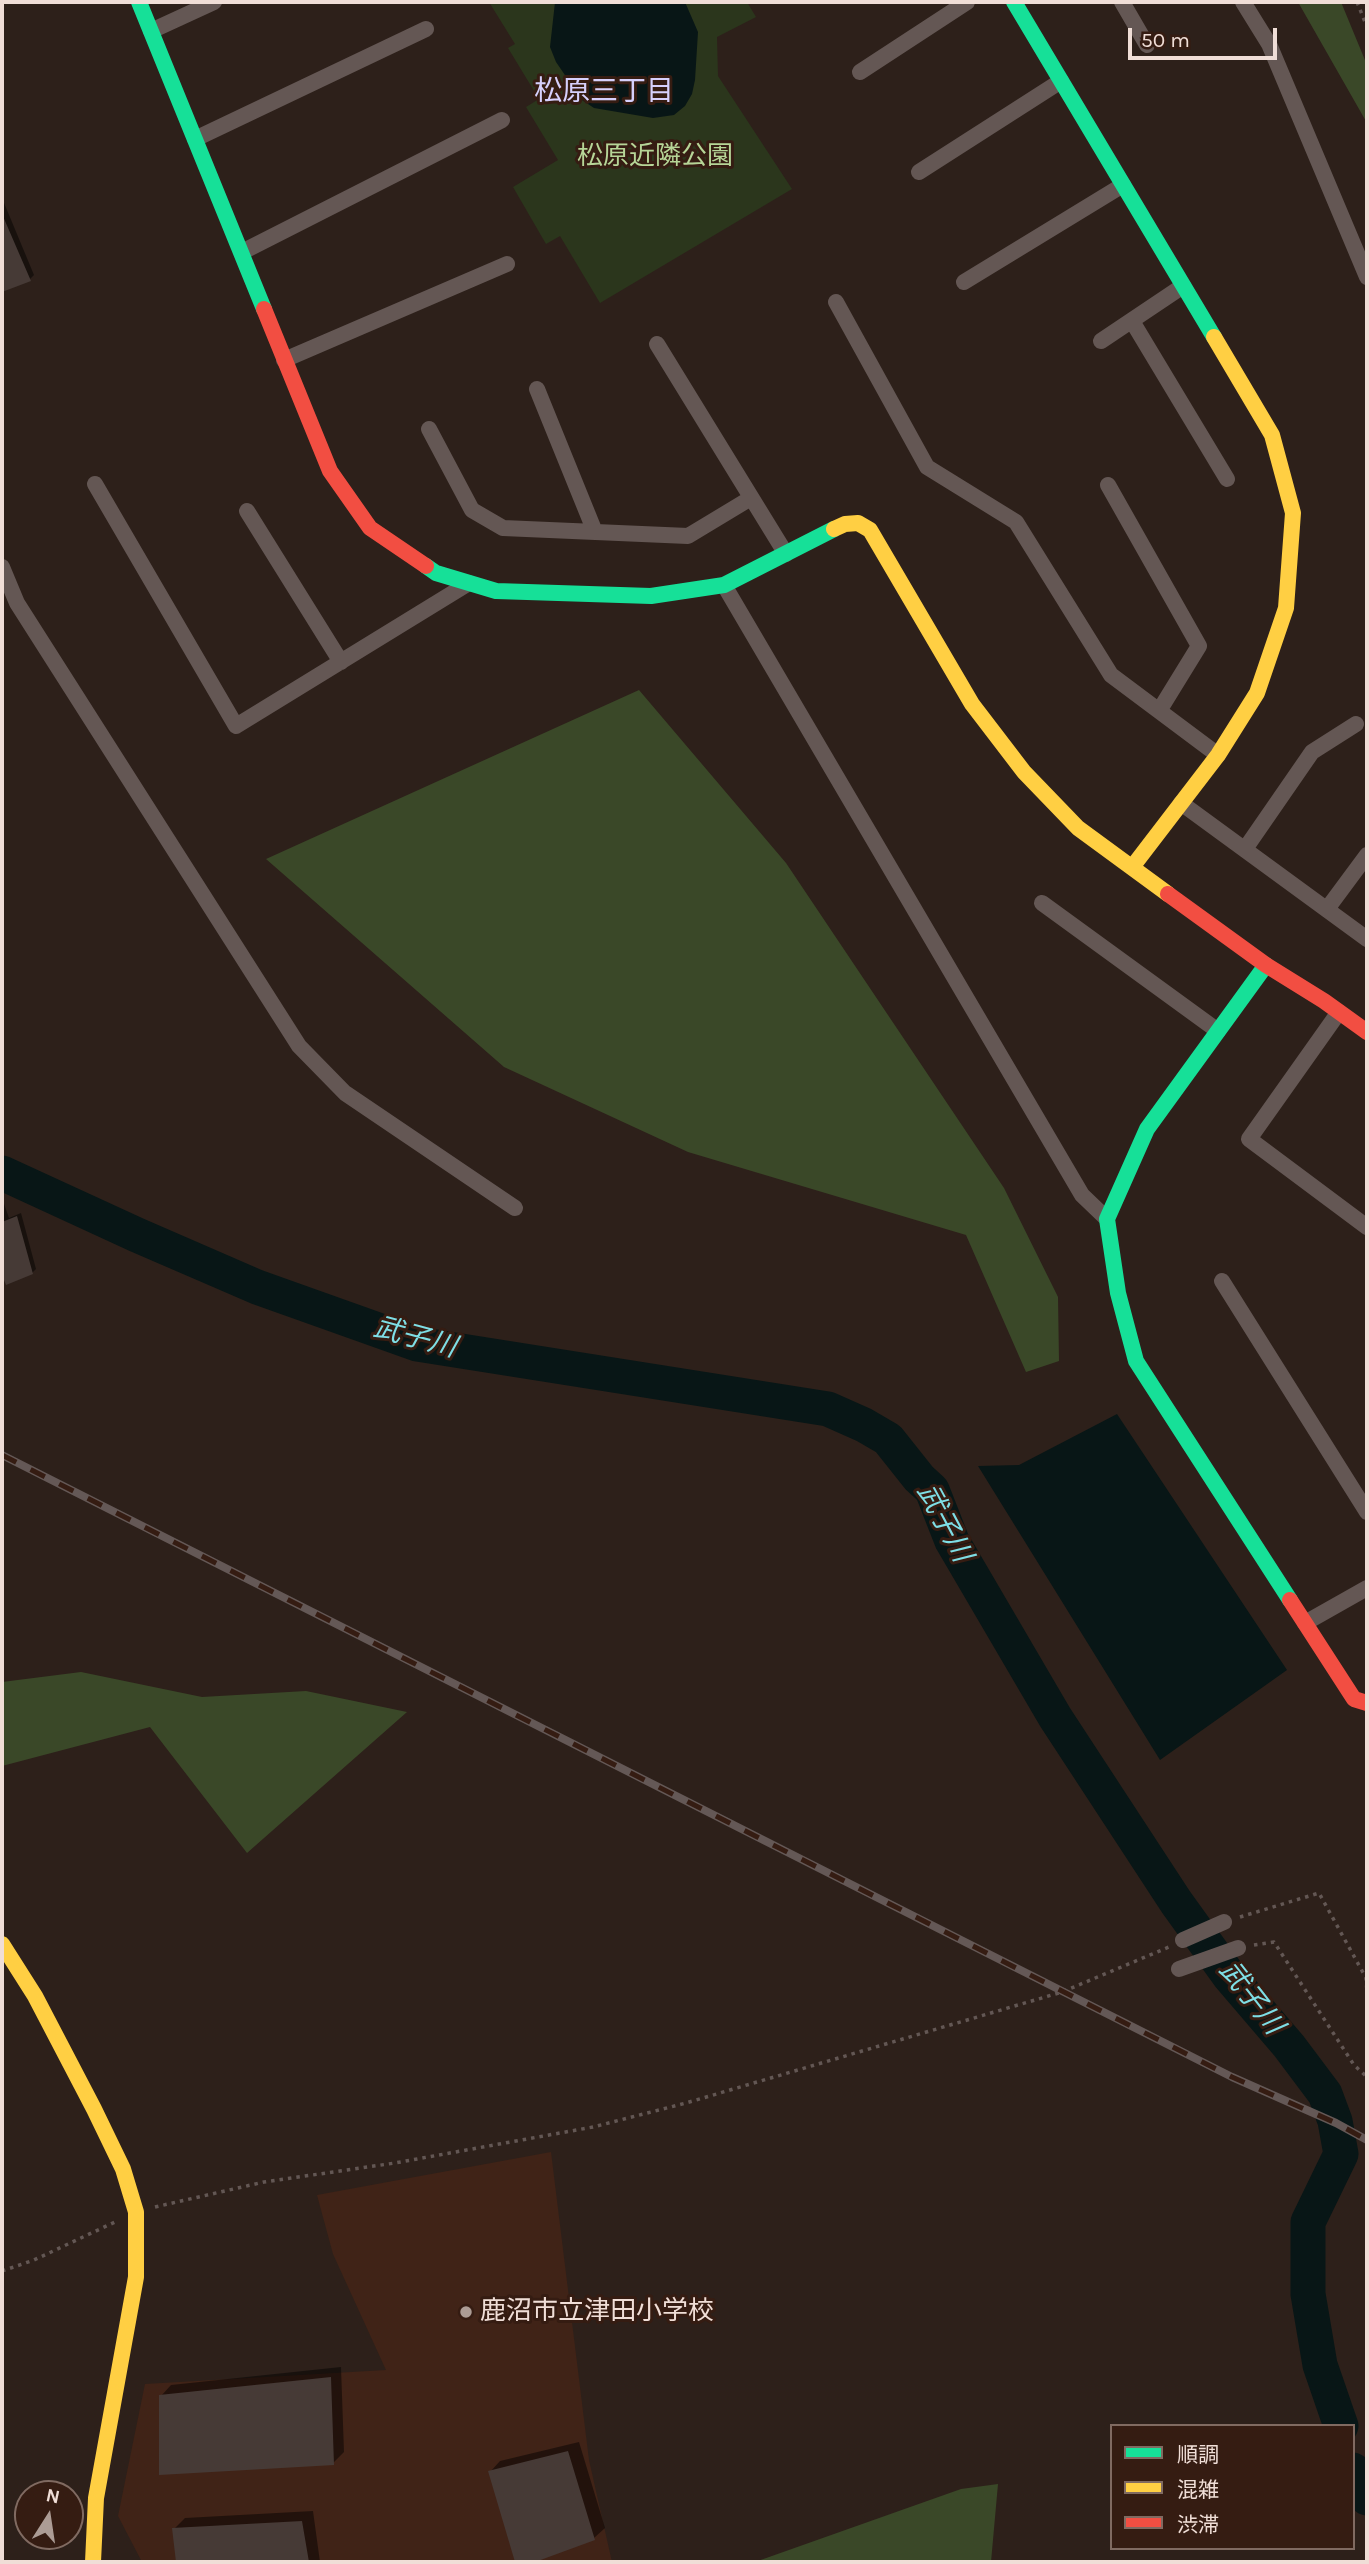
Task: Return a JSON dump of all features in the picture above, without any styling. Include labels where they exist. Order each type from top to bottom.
[{"type":"street","points":[[139,2],[330,471],[370,528],[436,573],[496,591],[651,596],[723,585],[845,524],[858,523],[870,530],[972,704],[1024,772],[1078,828],[1266,965],[1367,1032]]},
{"type":"street","points":[[151,31],[214,2]]},
{"type":"street","points":[[860,72],[967,2]]},
{"type":"street","points":[[1014,2],[1272,435],[1293,513],[1286,608],[1257,693],[1218,755],[1132,866]]},
{"type":"street","points":[[1122,2],[1147,45]]},
{"type":"street","points":[[1243,2],[1269,44],[1367,277]]},
{"type":"street","points":[[195,139],[426,29]]},
{"type":"street","points":[[919,172],[1061,81]]},
{"type":"street","points":[[242,252],[502,120]]},
{"type":"street","points":[[964,282],[1123,185]]},
{"type":"street","points":[[285,359],[507,264]]},
{"type":"street","points":[[1101,341],[1183,286]]},
{"type":"street","points":[[836,302],[927,467],[1016,522],[1111,675],[1218,755]]},
{"type":"street","points":[[1132,321],[1227,479]]},
{"type":"street","points":[[657,344],[786,554]]},
{"type":"street","points":[[537,389],[595,532]]},
{"type":"street","points":[[429,429],[472,510],[503,528],[688,536],[751,498]]},
{"type":"street","points":[[94,484],[236,726],[469,583]]},
{"type":"street","points":[[1108,485],[1199,646],[1159,711]]},
{"type":"street","points":[[247,511],[341,662]]},
{"type":"street","points":[[2,567],[17,603],[299,1046],[345,1093],[515,1208]]},
{"type":"street","points":[[723,585],[1082,1195],[1107,1219]]},
{"type":"street","points":[[1245,849],[1312,752],[1356,724]]},
{"type":"street","points":[[1181,803],[1367,939]]},
{"type":"street","points":[[1327,909],[1367,855]]},
{"type":"street","points":[[1042,903],[1218,1031]]},
{"type":"street","points":[[1266,965],[1147,1129],[1107,1219],[1118,1293],[1136,1360],[1354,1699],[1367,1703]]},
{"type":"street","points":[[1339,1012],[1250,1139],[1367,1227]]},
{"type":"street","points":[[1222,1281],[1367,1512]]},
{"type":"street","points":[[1306,1623],[1367,1588]]},
{"type":"street","points":[[1184,1940],[1224,1922]]},
{"type":"street","points":[[2,1944],[35,1996],[94,2109],[123,2169],[136,2212],[136,2277],[96,2498],[93,2562]]},
{"type":"street","points":[[1179,1969],[1238,1948]]},
{"type":"path","points":[[1357,2],[1367,27]]},
{"type":"path","points":[[1224,1922],[1319,1893],[1366,1978],[1367,1992]]},
{"type":"path","points":[[2,2271],[34,2260],[136,2212],[264,2182],[395,2163],[593,2127],[673,2107],[1062,1992],[1184,1940]]},
{"type":"path","points":[[1238,1948],[1274,1942],[1354,2065],[1367,2077]]},
{"type":"shaded area","points":[[555,2],[685,2],[698,32],[695,80],[692,94],[685,106],[674,115],[653,118],[594,108],[582,100],[556,62],[550,47]]},
{"type":"shaded area","points":[[1117,1414],[1287,1670],[1160,1760],[978,1466],[1019,1465]]},
{"type":"shaded area","name":"鹿沼市立津田小学校","points":[[551,2152],[589,2460],[612,2562],[142,2562],[118,2516],[145,2384],[386,2370],[333,2254],[317,2195]]},
{"type":"green space","name":"松原近隣公園","points":[[489,2],[747,2],[756,17],[717,37],[718,76],[792,189],[600,303],[560,236],[546,244],[513,187],[558,160],[526,107],[539,99],[508,48],[515,44]]},
{"type":"green space","points":[[1298,2],[1341,2],[1367,65],[1367,123]]},
{"type":"green space","points":[[639,690],[786,863],[1004,1188],[1058,1297],[1059,1361],[1026,1372],[966,1235],[688,1152],[504,1067],[266,859]]},
{"type":"green space","points":[[81,1672],[202,1697],[306,1691],[407,1712],[247,1853],[150,1727],[2,1766],[2,1682]]},
{"type":"green space","points":[[998,2484],[991,2562],[755,2562],[961,2489]]},
{"type":"building","points":[[2,214],[31,281],[2,292]]},
{"type":"building","points":[[17,1216],[33,1274],[6,1285],[2,1275],[2,1222]]},
{"type":"building","points":[[331,2377],[334,2465],[159,2475],[159,2395]]},
{"type":"building","points":[[568,2451],[595,2540],[535,2562],[515,2562],[488,2471]]},
{"type":"building","points":[[302,2521],[309,2562],[176,2562],[172,2528]]},
{"type":"waterway","name":"武子川","points":[[2,1173],[257,1287],[417,1344],[828,1409],[888,1439],[932,1490],[952,1541],[1055,1717],[1176,1902],[1230,1977],[1289,2046],[1325,2094],[1335,2121],[1341,2154],[1308,2222],[1308,2294],[1320,2365],[1340,2424]]},
{"type":"waterway","name":"武子川","points":[[1355,2474],[1367,2498]]},
{"type":"railway","points":[[2,1455],[1232,2077],[1336,2123],[1367,2140]]},
{"type":"traffic: fast","points":[[139,2],[264,309]]},
{"type":"traffic: fast","points":[[1014,2],[1214,337]]},
{"type":"traffic: fast","points":[[426,566],[436,573],[496,591],[651,596],[724,585],[834,529]]},
{"type":"traffic: fast","points":[[1266,965],[1147,1129],[1107,1219],[1118,1293],[1136,1361],[1290,1600]]},
{"type":"traffic: slow","points":[[1133,866],[1218,755],[1257,693],[1286,608],[1293,513],[1272,435],[1214,337]]},
{"type":"traffic: slow","points":[[834,529],[845,524],[858,523],[870,530],[972,704],[1024,772],[1078,828],[1168,894]]},
{"type":"traffic: slow","points":[[2,1944],[35,1996],[94,2109],[123,2169],[136,2212],[136,2277],[96,2498],[93,2562]]},
{"type":"traffic: jam","points":[[264,309],[330,471],[370,528],[426,566]]},
{"type":"traffic: jam","points":[[1168,894],[1266,965],[1367,1032]]},
{"type":"traffic: jam","points":[[1290,1600],[1354,1699],[1367,1703]]},
{"type":"place","name":"鹿沼市立津田小学校","points":[[466,2312]]},
{"type":"district","name":"松原三丁目","points":[[604,92]]}]
